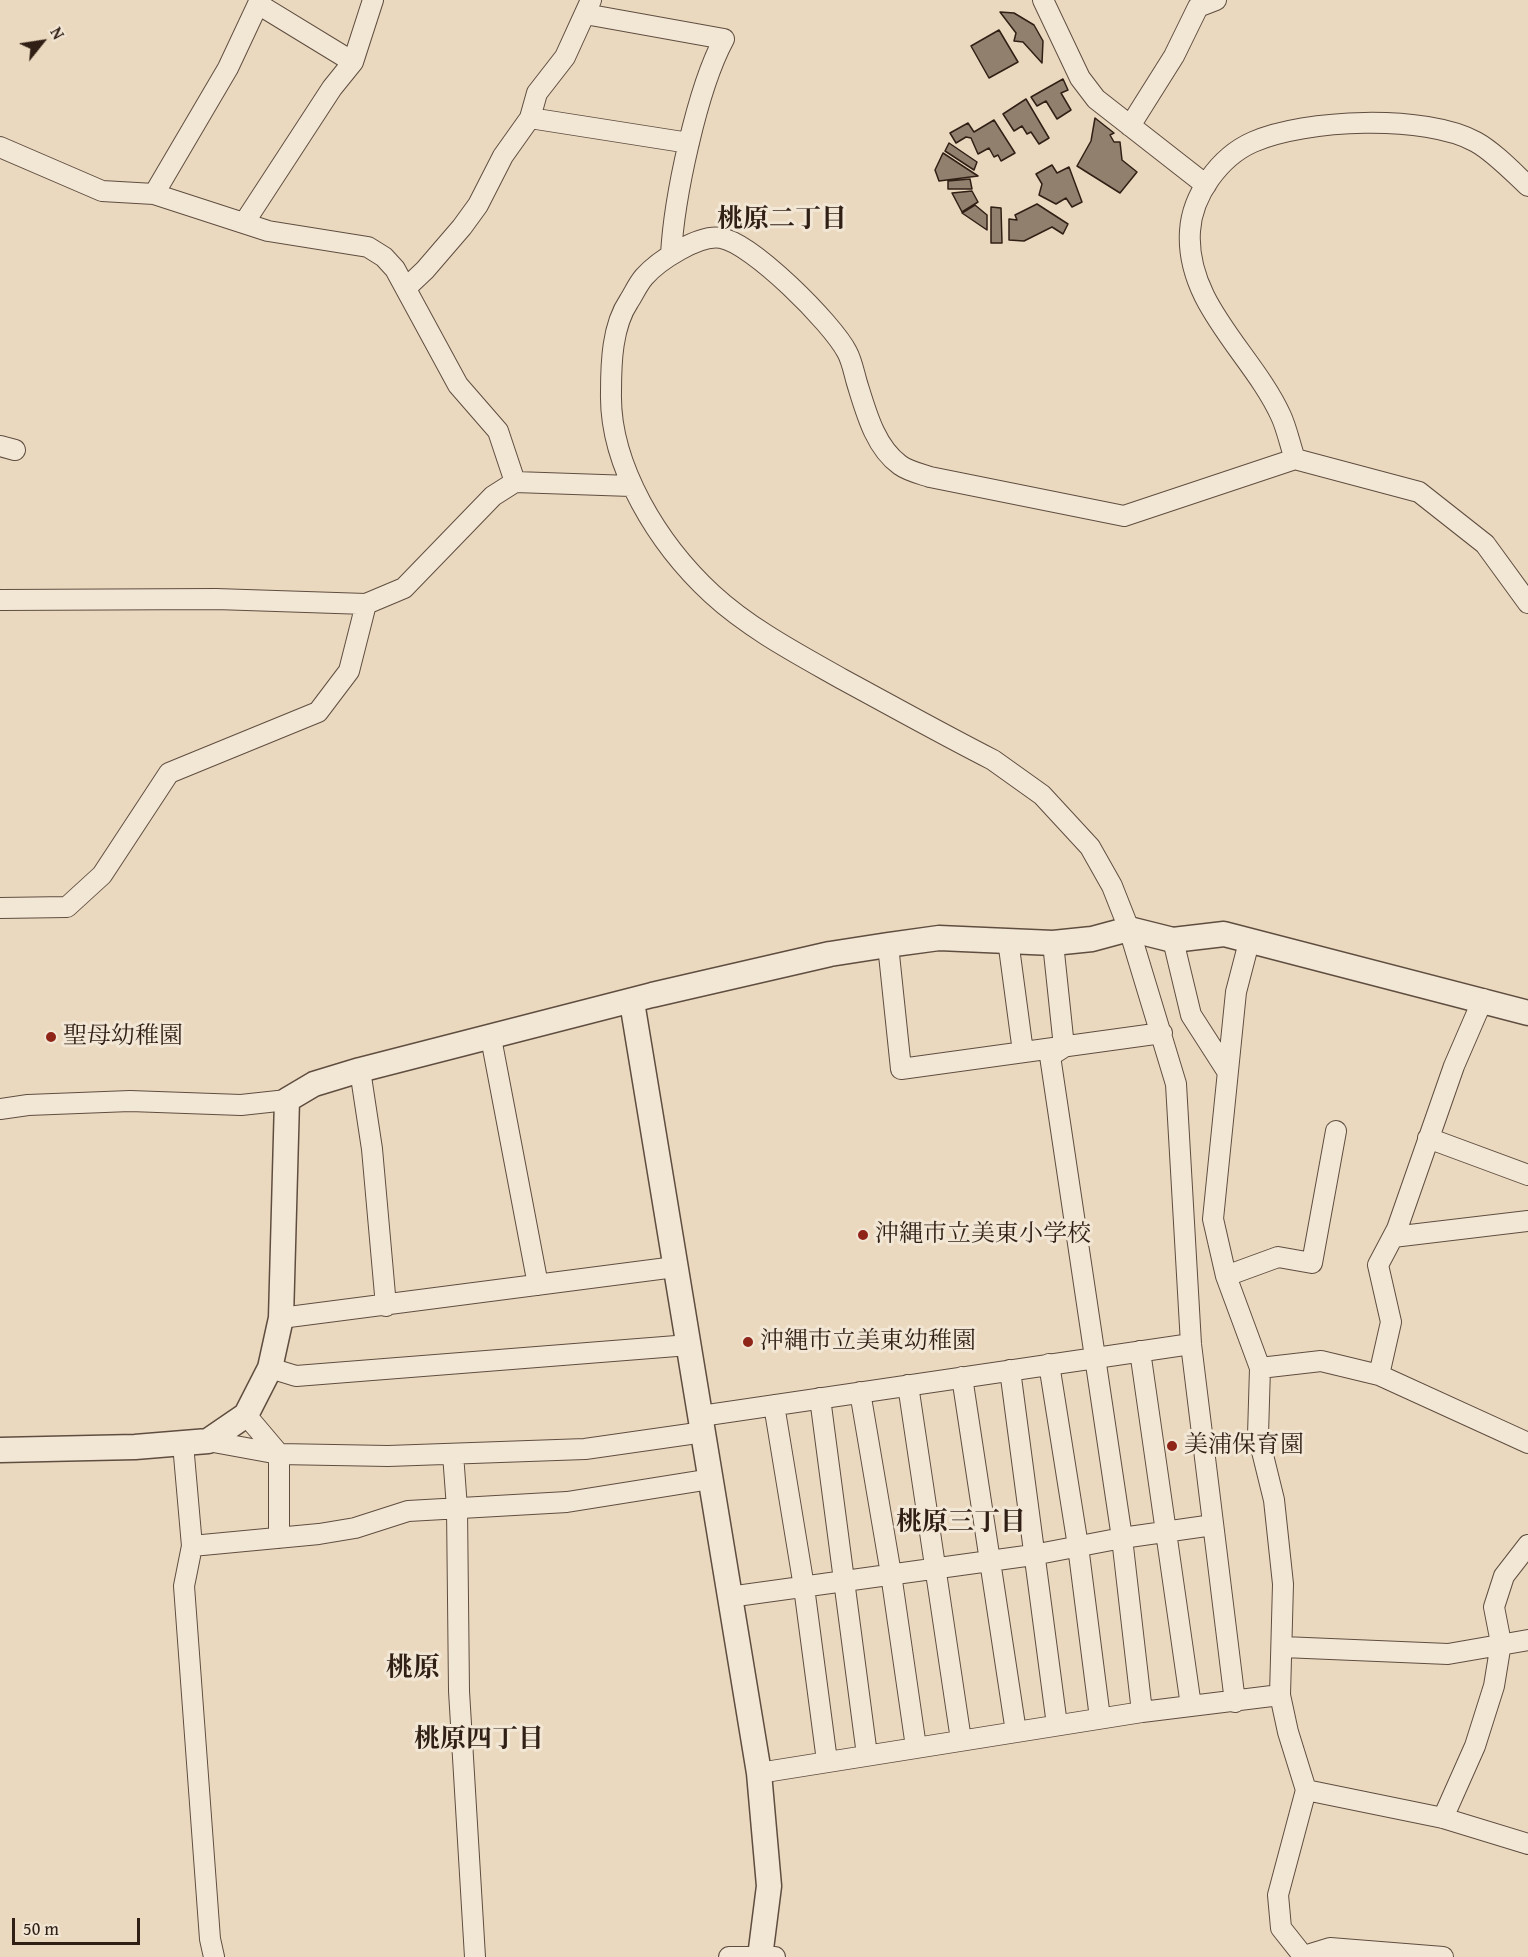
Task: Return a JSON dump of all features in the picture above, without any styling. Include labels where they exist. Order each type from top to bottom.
[{"type":"street","points":[[244,223],[307,125],[353,62],[373,0]]},
{"type":"street","points":[[1043,0],[1080,78],[1096,99],[1206,185]]},
{"type":"street","points":[[1130,126],[1174,56],[1198,7],[1216,0]]},
{"type":"street","points":[[154,194],[228,68],[258,3],[353,62]]},
{"type":"street","points":[[406,288],[432,263],[478,205],[503,156],[530,118],[537,93],[565,57],[588,7],[724,39],[716,53],[689,143],[671,255]]},
{"type":"street","points":[[530,118],[689,143]]},
{"type":"street","points":[[1295,459],[1281,416],[1211,307],[1193,271],[1190,232],[1194,204],[1221,165],[1252,142],[1333,124],[1384,123],[1438,128],[1476,142],[1528,186]]},
{"type":"street","points":[[0,147],[102,191],[154,194],[268,231],[368,247],[389,263],[406,288],[458,385],[498,431],[515,482]]},
{"type":"street","points":[[1235,1702],[1191,1344],[1176,1084],[1129,929],[1112,886],[1090,847],[1042,795],[993,760],[798,654],[713,595],[682,561],[631,486],[618,449],[610,411],[611,356],[624,308],[644,277],[671,255],[697,242],[720,237],[742,247],[808,303],[847,352],[862,401],[883,450],[902,467],[930,477],[1125,516],[1295,459],[1419,492],[1485,544],[1528,603]]},
{"type":"street","points":[[0,600],[216,599],[366,604],[404,588],[493,496],[515,482],[631,486]]},
{"type":"street","points":[[0,908],[67,907],[102,875],[169,773],[318,712],[349,671],[366,604]]},
{"type":"street","points":[[0,1109],[27,1105],[130,1101],[241,1105],[287,1100],[314,1084],[360,1070],[632,1002],[830,954],[939,938],[1053,943],[1092,939],[1129,929],[1173,940],[1224,934],[1482,999],[1528,1013]]},
{"type":"street","points":[[1008,940],[1023,1052]]},
{"type":"street","points":[[1173,940],[1191,1015],[1227,1071]]},
{"type":"street","points":[[1249,942],[1236,992],[1213,1219],[1226,1276],[1260,1368],[1258,1435],[1274,1500],[1283,1584],[1280,1695],[1288,1732],[1306,1790],[1278,1895],[1281,1928],[1304,1956],[1330,1948],[1443,1957]]},
{"type":"street","points":[[1053,943],[1064,1047]]},
{"type":"street","points":[[888,945],[901,1069],[1162,1033]]},
{"type":"street","points":[[1379,1374],[1391,1322],[1378,1265],[1393,1237],[1454,1066],[1482,999]]},
{"type":"street","points":[[632,1002],[759,1773],[769,1886],[765,1957],[729,1957]]},
{"type":"street","points":[[491,1038],[538,1285]]},
{"type":"street","points":[[1064,1047],[1050,1056],[1122,1538],[1142,1712]]},
{"type":"street","points":[[360,1070],[372,1149],[386,1306]]},
{"type":"street","points":[[208,1441],[246,1415],[270,1368],[281,1318],[287,1100]]},
{"type":"street","points":[[1226,1276],[1278,1257],[1312,1263],[1336,1131]]},
{"type":"street","points":[[1428,1138],[1528,1175]]},
{"type":"street","points":[[1393,1237],[1528,1221]]},
{"type":"street","points":[[281,1318],[675,1267]]},
{"type":"street","points":[[0,1450],[183,1444],[208,1441],[279,1454],[388,1456],[585,1449],[702,1424],[774,1405],[1191,1344]]},
{"type":"street","points":[[270,1368],[296,1376],[689,1345]]},
{"type":"street","points":[[1140,1351],[1191,1707]]},
{"type":"street","points":[[1260,1368],[1321,1361],[1379,1374],[1528,1443]]},
{"type":"street","points":[[1049,1364],[1078,1546],[1100,1718]]},
{"type":"street","points":[[1010,1370],[1057,1725]]},
{"type":"street","points":[[962,1377],[988,1561],[1016,1731]]},
{"type":"street","points":[[908,1385],[961,1740]]},
{"type":"street","points":[[860,1392],[891,1574],[916,1747]]},
{"type":"street","points":[[820,1398],[846,1581],[867,1755]]},
{"type":"street","points":[[774,1405],[804,1587],[827,1761]]},
{"type":"street","points":[[246,1415],[279,1454],[279,1538]]},
{"type":"street","points":[[183,1444],[192,1546],[184,1586],[210,1939],[214,1957]]},
{"type":"street","points":[[453,1454],[457,1508],[459,1691],[475,1957]]},
{"type":"street","points":[[192,1546],[355,1528],[408,1511],[567,1502],[711,1479]]},
{"type":"street","points":[[729,1597],[1033,1556],[1122,1538],[1213,1525]]},
{"type":"street","points":[[1443,1818],[1478,1736],[1494,1686],[1501,1643],[1494,1607],[1503,1576],[1528,1545]]},
{"type":"street","points":[[1283,1647],[1448,1654],[1528,1640]]},
{"type":"street","points":[[759,1773],[1100,1718],[1280,1695]]},
{"type":"street","points":[[1306,1790],[1443,1818],[1527,1839]]},
{"type":"building","points":[[1000,12],[1014,13],[1034,25],[1043,41],[1042,63],[1023,42],[1014,41],[1016,33]]},
{"type":"building","points":[[999,30],[1018,62],[989,78],[971,46]]},
{"type":"building","points":[[1063,79],[1068,90],[1061,93],[1071,110],[1057,119],[1046,101],[1037,106],[1031,97]]},
{"type":"building","points":[[1026,99],[1049,138],[1039,144],[1031,132],[1027,134],[1022,126],[1014,131],[1003,114]]},
{"type":"building","points":[[1095,118],[1114,133],[1110,135],[1114,142],[1120,142],[1122,160],[1137,172],[1120,193],[1077,166],[1091,141]]},
{"type":"building","points":[[994,120],[1015,153],[1001,161],[998,155],[994,157],[989,148],[978,154],[971,138],[966,137],[956,143],[950,133],[968,123],[974,132]]},
{"type":"building","points":[[949,143],[977,162],[974,170],[945,151]]},
{"type":"building","points":[[943,153],[978,176],[939,181],[935,170]]},
{"type":"building","points":[[1052,165],[1057,173],[1069,167],[1082,202],[1072,207],[1066,198],[1056,204],[1039,195],[1042,184],[1036,174]]},
{"type":"building","points":[[970,179],[972,189],[948,189],[948,181]]},
{"type":"building","points":[[972,191],[978,202],[962,212],[952,193]]},
{"type":"building","points":[[1037,204],[1068,224],[1063,234],[1052,227],[1024,241],[1009,240],[1009,219],[1017,220],[1015,215]]},
{"type":"building","points":[[975,205],[987,215],[987,230],[962,213]]},
{"type":"building","points":[[991,207],[1001,208],[1002,243],[991,243]]},
{"type":"place","name":"聖母幼稚園","points":[[51,1037]]},
{"type":"place","name":"沖縄市立美東小学校","points":[[863,1235]]},
{"type":"place","name":"沖縄市立美東幼稚園","points":[[748,1342]]},
{"type":"place","name":"美浦保育園","points":[[1172,1446]]},
{"type":"district","name":"桃原二丁目","points":[[782,220]]},
{"type":"district","name":"桃原三丁目","points":[[961,1523]]},
{"type":"district","name":"桃原","points":[[413,1669]]},
{"type":"district","name":"桃原四丁目","points":[[479,1740]]}]
